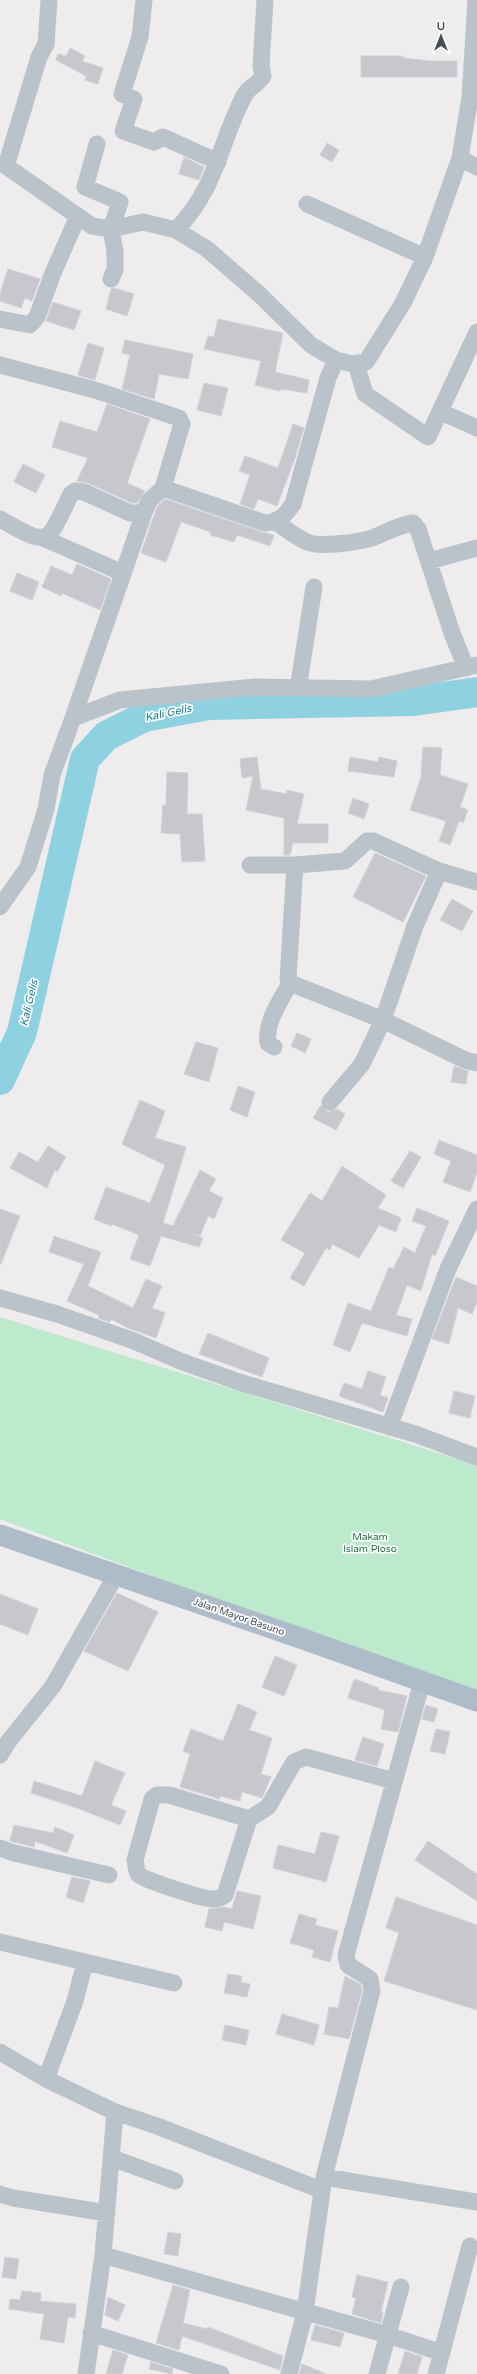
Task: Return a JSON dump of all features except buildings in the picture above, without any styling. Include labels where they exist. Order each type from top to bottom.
[{"type":"main road","name":"Jalan Mayor Basuno","points":[[0,1535],[477,1701]]},
{"type":"street","points":[[49,0],[46,44],[39,57],[3,165],[92,226],[111,229],[143,222],[176,230],[207,249],[259,294],[311,345],[336,360],[356,364],[366,362],[403,303],[425,256],[460,158],[470,98],[476,0]]},
{"type":"street","points":[[144,0],[140,37],[122,94],[134,99],[123,131],[154,142],[163,137],[218,162]]},
{"type":"street","points":[[176,230],[198,205],[211,180],[244,95],[263,76],[260,66],[265,0]]},
{"type":"street","points":[[97,144],[85,187],[120,202],[111,229],[115,251],[115,270],[111,279]]},
{"type":"street","points":[[460,158],[477,167]]},
{"type":"street","points":[[308,204],[425,256]]},
{"type":"street","points":[[0,319],[30,324],[37,317],[53,273],[78,216]]},
{"type":"street","points":[[356,364],[365,394],[428,437],[441,412],[477,332]]},
{"type":"street","points":[[163,488],[265,523],[276,522],[284,516],[293,504],[328,378],[336,360]]},
{"type":"street","points":[[0,365],[95,390],[179,418],[182,424],[163,488],[149,500],[145,510],[52,775],[46,809],[28,867],[0,907]]},
{"type":"street","points":[[441,412],[477,428]]},
{"type":"street","points":[[43,538],[49,535],[54,529],[71,494],[75,491],[84,492],[130,512],[140,512],[145,510]]},
{"type":"street","points":[[0,519],[36,538],[43,538],[123,574]]},
{"type":"street","points":[[73,718],[120,700],[255,687],[371,689],[471,667],[452,633],[418,529],[413,523],[404,524],[371,538],[322,544],[311,543],[302,539],[276,522]]},
{"type":"street","points":[[429,562],[477,548]]},
{"type":"street","points":[[298,688],[314,587]]},
{"type":"street","points":[[250,865],[295,865],[345,861],[367,841],[373,841],[439,870],[477,882]]},
{"type":"street","points":[[295,865],[287,975],[290,982],[383,1020],[465,1060],[477,1063]]},
{"type":"street","points":[[330,1102],[362,1064],[383,1020],[415,926],[439,870]]},
{"type":"street","points":[[274,1047],[268,1043],[267,1034],[277,1006],[290,982]]},
{"type":"street","points":[[389,1427],[448,1269],[477,1209]]},
{"type":"street","points":[[0,1298],[57,1314],[134,1341],[180,1361],[240,1382],[389,1427],[477,1457]]},
{"type":"street","points":[[0,1755],[8,1742],[53,1686],[116,1575]]},
{"type":"street","points":[[289,2374],[305,2312],[323,2183],[372,1991],[370,1978],[348,1965],[346,1955],[422,1682]]},
{"type":"street","points":[[249,1819],[169,1796],[157,1795],[152,1799],[135,1860],[139,1875],[152,1881],[205,1898],[220,1898],[225,1895],[249,1819],[268,1808],[294,1762],[299,1759],[306,1758],[394,1781]]},
{"type":"street","points":[[0,1848],[14,1853],[109,1875]]},
{"type":"street","points":[[0,1942],[174,1983]]},
{"type":"street","points":[[46,2079],[75,2002],[85,1962]]},
{"type":"street","points":[[0,2052],[46,2079],[115,2112],[323,2183],[477,2202]]},
{"type":"street","points":[[86,2374],[103,2254],[115,2112]]},
{"type":"street","points":[[112,2158],[175,2181]]},
{"type":"street","points":[[0,2194],[12,2198],[107,2213]]},
{"type":"street","points":[[436,2374],[470,2246]]},
{"type":"street","points":[[103,2254],[388,2335],[442,2353]]},
{"type":"street","points":[[377,2374],[401,2287]]},
{"type":"street","points":[[91,2333],[221,2374]]},
{"type":"green space","name":"Makam Islam Ploso","points":[[0,1317],[477,1465],[477,1692],[287,1626],[0,1519]]},
{"type":"waterway","name":"Kali Gelis","points":[[0,1080],[22,1032],[85,759],[106,736],[144,717],[209,705],[414,701],[477,692]]}]
